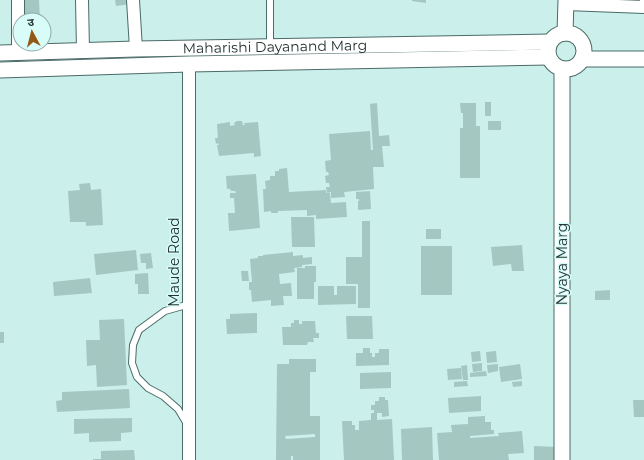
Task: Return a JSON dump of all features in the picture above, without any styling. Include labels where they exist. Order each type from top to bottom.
[{"type":"street","points":[[18,0],[18,12]]},
{"type":"street","points":[[82,0],[83,50]]},
{"type":"street","points":[[133,0],[136,49]]},
{"type":"street","points":[[565,33],[566,2],[644,7],[644,5]]},
{"type":"street","points":[[565,33],[578,37],[584,50],[578,65],[562,69],[551,62],[549,49],[556,35],[565,33]]},
{"type":"street","name":"Maharishi Dayanand Marg","points":[[52,51],[270,46],[549,49]]},
{"type":"street","name":"Maharishi Dayanand Marg","points":[[0,70],[189,64],[549,49]]},
{"type":"street","name":"Maharishi Dayanand Marg","points":[[0,53],[18,52]]},
{"type":"street","points":[[582,58],[644,59]]},
{"type":"street","name":"Maude Road","points":[[189,64],[190,460]]},
{"type":"street","name":"Nyaya Marg","points":[[562,69],[562,460]]},
{"type":"lane","points":[[270,0],[270,46]]},
{"type":"lane","points":[[189,428],[178,409],[163,396],[148,388],[137,377],[132,363],[132,345],[139,330],[165,311],[190,304]]},
{"type":"building","points":[[19,0],[39,0],[40,12],[20,12]]},
{"type":"building","points":[[115,0],[131,0],[131,4],[116,6]]},
{"type":"building","points":[[426,0],[426,3],[412,1]]},
{"type":"building","points":[[485,102],[491,102],[491,116],[485,116]]},
{"type":"building","points":[[377,103],[379,136],[389,135],[390,146],[382,146],[384,167],[373,167],[374,189],[344,192],[345,197],[331,198],[331,192],[327,193],[326,187],[330,187],[329,183],[326,183],[325,176],[329,175],[328,172],[326,172],[325,161],[331,160],[329,134],[370,131],[371,150],[373,150],[370,104]]},
{"type":"building","points":[[460,103],[476,103],[476,126],[480,126],[480,178],[460,178],[460,128],[463,128],[463,113],[461,113]]},
{"type":"building","points":[[237,121],[242,121],[243,125],[245,125],[244,123],[258,122],[261,156],[254,157],[254,153],[219,156],[217,145],[219,145],[218,143],[216,144],[215,138],[218,138],[217,124],[230,122],[230,126],[235,125],[234,123]]},
{"type":"building","points":[[488,121],[501,121],[501,130],[488,130]]},
{"type":"building","points":[[287,168],[289,192],[326,190],[326,193],[330,193],[331,203],[346,202],[347,217],[316,219],[316,215],[307,216],[307,210],[278,211],[278,213],[271,213],[271,211],[264,212],[263,189],[266,189],[265,181],[270,180],[270,176],[275,176],[275,171]]},
{"type":"building","points":[[256,174],[260,228],[229,231],[228,213],[235,213],[234,198],[230,198],[230,193],[236,193],[235,191],[227,189],[226,176]]},
{"type":"building","points":[[90,183],[91,190],[101,189],[103,225],[86,226],[86,222],[70,222],[68,191],[80,190],[79,184]]},
{"type":"building","points":[[370,191],[371,209],[358,210],[359,199],[356,199],[356,192]]},
{"type":"building","points":[[291,217],[314,217],[315,247],[292,247]]},
{"type":"building","points":[[362,221],[370,221],[370,308],[358,308],[358,284],[346,284],[346,257],[362,257]]},
{"type":"building","points":[[426,229],[441,229],[441,239],[426,239]]},
{"type":"building","points":[[522,245],[524,271],[512,271],[511,264],[493,266],[491,247]]},
{"type":"building","points":[[421,246],[452,246],[452,295],[421,295]]},
{"type":"building","points":[[136,250],[138,270],[96,275],[94,254]]},
{"type":"building","points":[[293,252],[293,256],[303,255],[303,258],[312,257],[312,264],[294,268],[295,272],[279,274],[280,284],[291,283],[292,296],[283,296],[284,305],[271,306],[271,300],[252,302],[251,290],[249,290],[249,282],[252,282],[250,259],[258,258],[258,256],[263,255]]},
{"type":"building","points":[[151,253],[153,268],[146,269],[146,263],[141,263],[140,254]]},
{"type":"building","points":[[305,266],[316,266],[314,299],[297,299],[297,268],[305,268]]},
{"type":"building","points":[[241,271],[248,271],[249,281],[242,281]]},
{"type":"building","points":[[148,273],[149,294],[138,294],[138,284],[135,284],[135,274]]},
{"type":"building","points":[[90,278],[92,293],[54,296],[53,282]]},
{"type":"building","points":[[318,286],[334,286],[334,295],[337,295],[337,286],[356,286],[356,304],[318,305]]},
{"type":"building","points":[[610,290],[610,300],[595,300],[595,291]]},
{"type":"building","points":[[257,313],[257,333],[227,334],[226,319],[230,319],[230,314]]},
{"type":"building","points":[[346,316],[372,316],[373,339],[347,339]]},
{"type":"building","points":[[124,319],[127,385],[97,387],[96,365],[87,366],[86,340],[100,340],[99,320]]},
{"type":"building","points":[[294,320],[299,320],[299,324],[302,324],[302,321],[315,321],[316,333],[319,333],[319,338],[313,338],[314,342],[308,342],[307,345],[283,345],[282,327],[291,327],[291,323],[294,323]]},
{"type":"building","points":[[0,332],[4,332],[4,343],[0,343]]},
{"type":"building","points":[[363,348],[370,348],[372,357],[375,357],[375,353],[379,353],[379,349],[389,349],[389,365],[356,366],[356,353],[363,353]]},
{"type":"building","points":[[480,351],[481,361],[472,362],[471,352]]},
{"type":"building","points":[[496,351],[497,362],[487,363],[486,352]]},
{"type":"building","points":[[289,359],[316,359],[316,372],[310,372],[310,416],[320,416],[320,460],[293,460],[293,456],[291,456],[291,460],[276,460],[277,364],[289,364]],"holes":[[[315,434],[315,437],[286,439],[285,436]]]},
{"type":"building","points":[[482,363],[482,371],[473,372],[472,364]]},
{"type":"building","points":[[498,364],[498,371],[488,373],[487,365]]},
{"type":"building","points":[[520,364],[522,379],[501,382],[499,367]]},
{"type":"building","points":[[467,365],[468,380],[463,380],[461,366]]},
{"type":"building","points":[[461,368],[462,379],[448,380],[447,369]]},
{"type":"building","points":[[486,371],[487,376],[470,377],[470,373]]},
{"type":"building","points":[[391,372],[391,388],[360,389],[360,373]]},
{"type":"building","points":[[467,381],[468,386],[454,387],[454,382]]},
{"type":"building","points":[[522,381],[522,386],[513,387],[512,382]]},
{"type":"building","points":[[129,389],[130,408],[57,412],[56,401],[62,400],[62,392]]},
{"type":"building","points":[[481,396],[481,411],[449,413],[448,398]]},
{"type":"building","points":[[379,397],[385,397],[385,400],[388,400],[389,416],[382,417],[382,413],[377,413],[377,420],[392,419],[394,460],[344,460],[342,421],[352,421],[352,425],[355,425],[355,430],[359,430],[359,421],[371,420],[371,413],[374,413],[374,410],[371,410],[371,405],[375,405],[375,401],[379,401]]},
{"type":"building","points":[[633,400],[644,400],[644,417],[634,417]]},
{"type":"building","points":[[485,416],[485,422],[491,422],[491,430],[494,430],[494,434],[470,436],[470,438],[499,436],[498,433],[522,431],[524,453],[508,454],[509,460],[439,460],[437,433],[452,432],[451,425],[468,424],[468,417]]},
{"type":"building","points":[[132,418],[132,432],[121,433],[121,441],[89,442],[89,433],[74,434],[74,419]]},
{"type":"building","points":[[432,427],[433,460],[402,460],[401,429]]},
{"type":"building","points":[[534,446],[558,447],[558,460],[534,460]]},
{"type":"building","points":[[134,450],[135,460],[93,460],[101,459],[101,451]]}]
